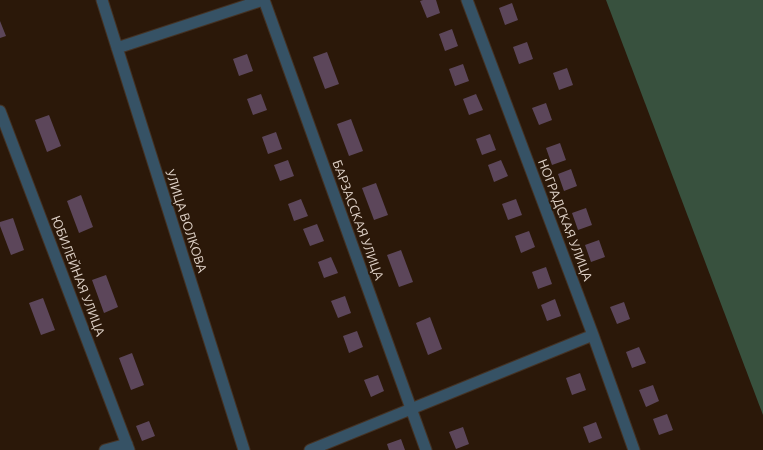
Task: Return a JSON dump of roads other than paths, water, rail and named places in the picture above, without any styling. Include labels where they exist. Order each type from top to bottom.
[{"type":"street","name":"УЛИЦА ВОЛКОВА","points":[[102,0],[244,450]]},
{"type":"street","points":[[117,48],[264,0]]},
{"type":"street","name":"БАРЗАССКАЯ УЛИЦА","points":[[264,0],[426,450]]},
{"type":"street","name":"НОГРАДСКАЯ УЛИЦА","points":[[467,0],[593,335],[634,450]]},
{"type":"street","name":"ЮБИЛЕЙНАЯ УЛИЦА","points":[[0,111],[128,447]]},
{"type":"street","points":[[310,450],[593,335]]},
{"type":"street","points":[[105,450],[128,447]]}]
